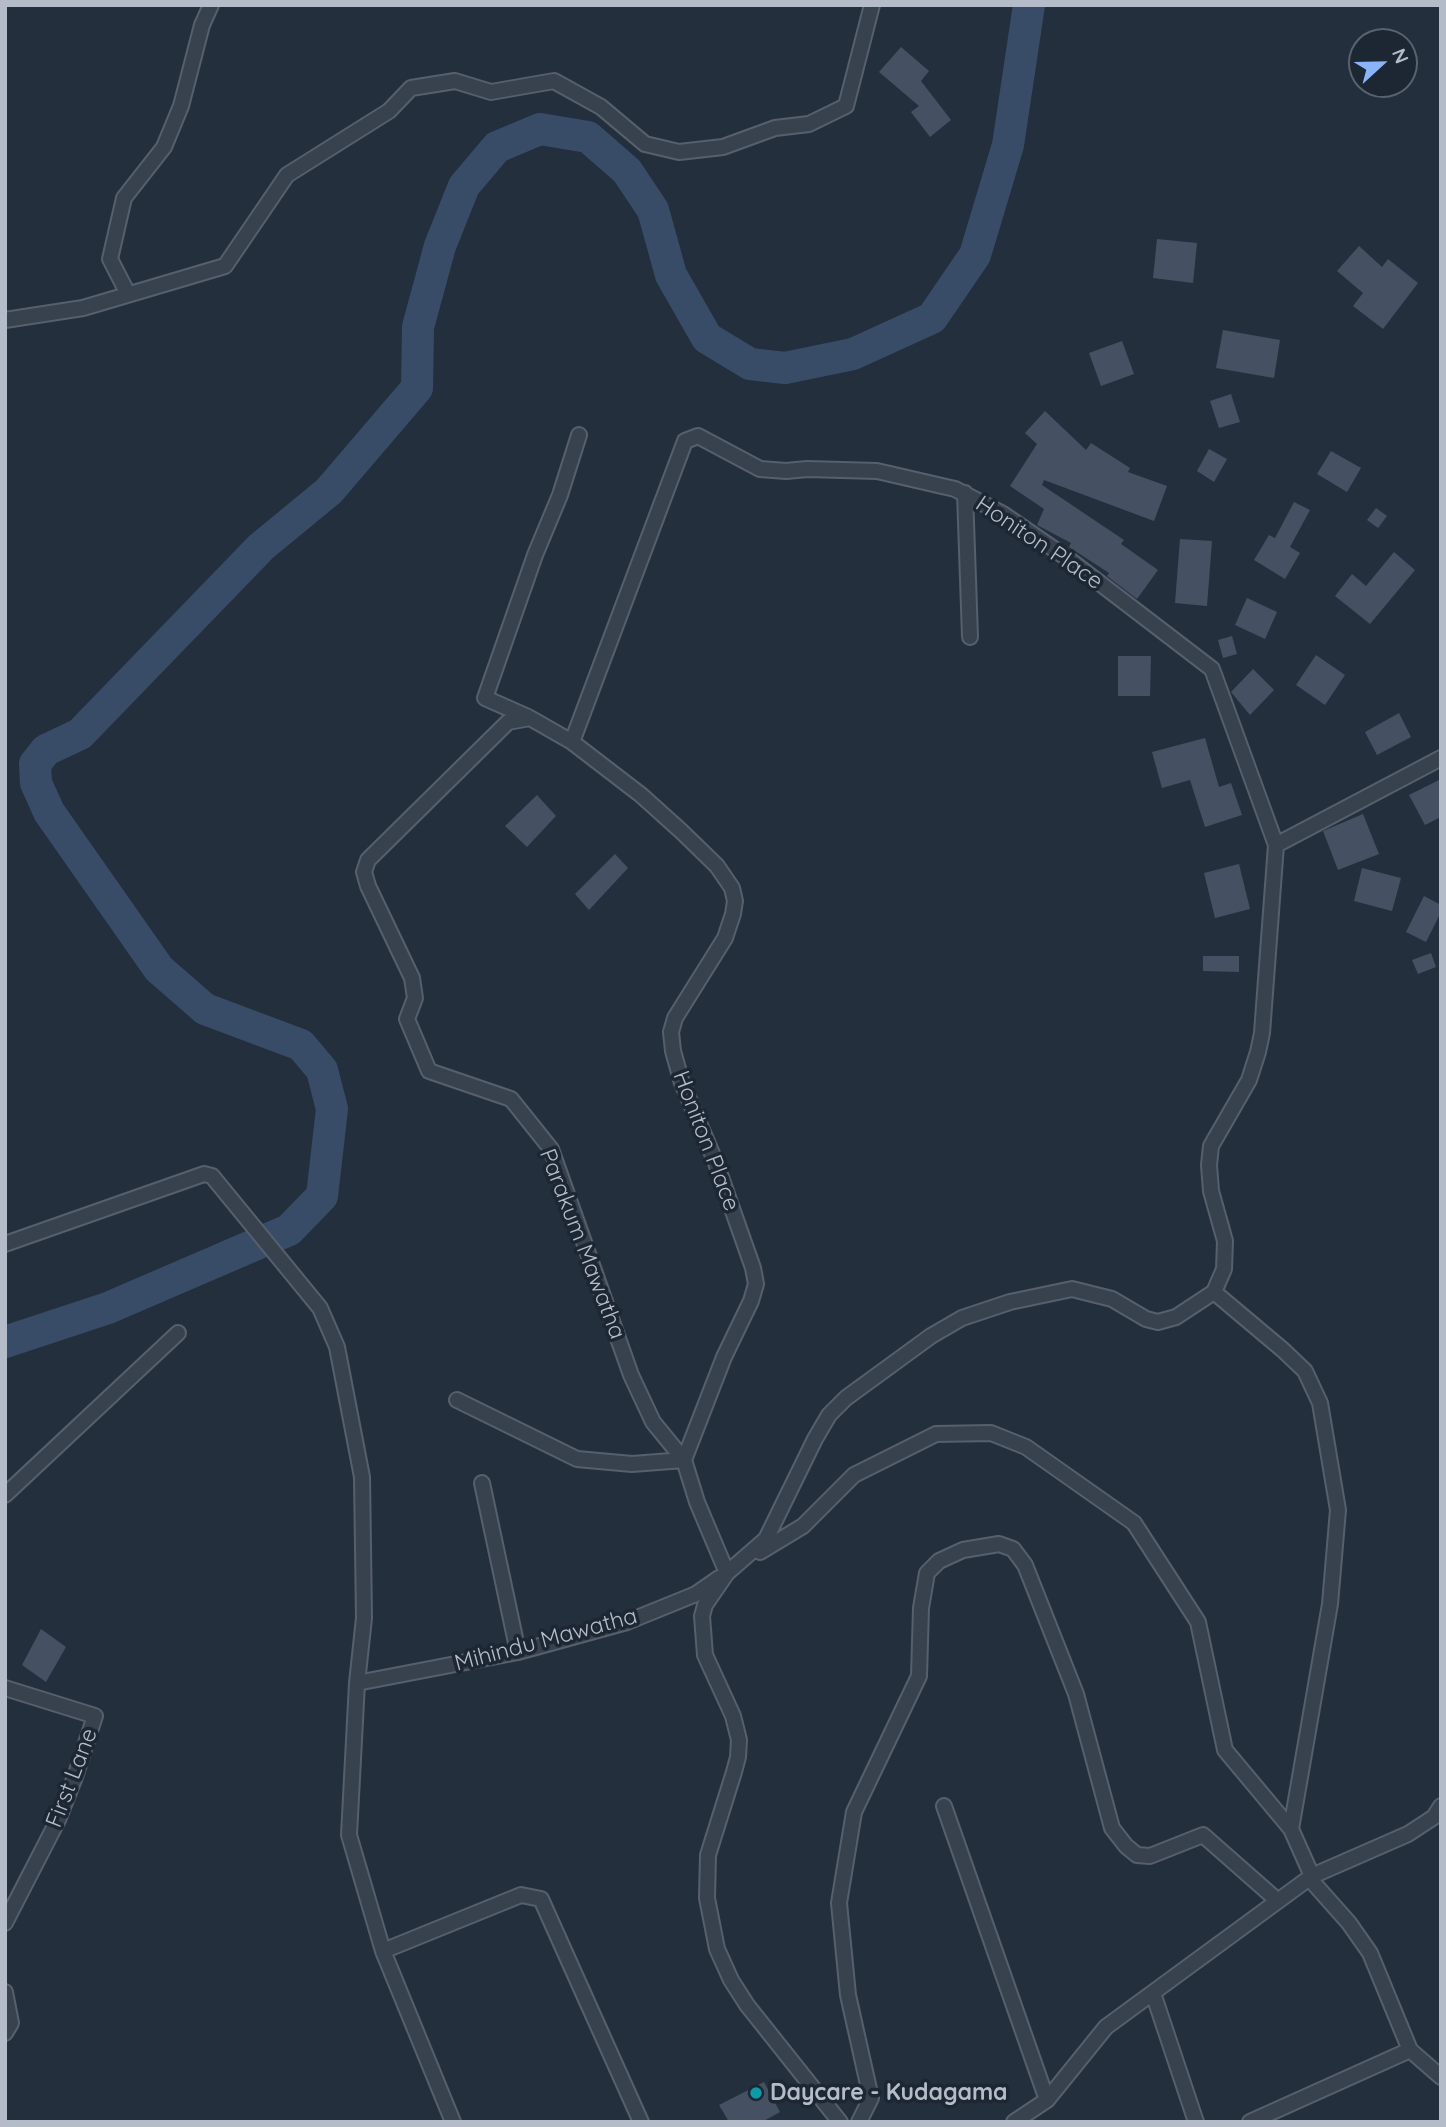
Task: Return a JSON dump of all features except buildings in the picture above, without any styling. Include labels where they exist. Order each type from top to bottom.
[{"type":"street","points":[[128,294],[110,259],[124,198],[164,147],[181,106],[202,25],[211,5]]},
{"type":"street","points":[[5,320],[83,308],[225,266],[287,175],[389,111],[411,88],[455,81],[491,92],[554,81],[601,107],[645,144],[679,152],[723,147],[775,128],[809,124],[846,106],[872,5]]},
{"type":"street","points":[[572,742],[530,718],[485,698],[535,555],[560,495],[579,435]]},
{"type":"street","name":"Honiton Place","points":[[684,1460],[756,1284],[753,1268],[716,1163],[682,1083],[671,1032],[675,1018],[725,938],[735,901],[732,888],[717,866],[641,795],[572,742],[685,441],[698,436],[760,469],[877,471],[965,493],[1003,514],[1067,558],[1212,668],[1276,845],[1262,1033],[1258,1052],[1249,1080],[1211,1146],[1211,1191],[1224,1241],[1224,1269],[1214,1292]]},
{"type":"street","points":[[965,493],[971,637]]},
{"type":"street","name":"Parakum Mawatha","points":[[530,718],[508,722],[368,860],[364,872],[368,887],[412,978],[415,998],[407,1019],[429,1071],[511,1099],[551,1149],[631,1375],[653,1422],[684,1460]]},
{"type":"street","points":[[1276,845],[1370,793],[1441,758]]},
{"type":"street","points":[[5,1244],[204,1174],[212,1176],[320,1308],[337,1347],[362,1477],[365,1618],[357,1683],[349,1835],[383,1951],[453,2122]]},
{"type":"street","points":[[840,2122],[747,2004],[717,1949],[707,1898],[708,1855],[738,1757],[738,1740],[733,1716],[705,1655],[702,1616],[705,1605],[727,1573],[766,1539],[829,1415],[846,1398],[931,1336],[962,1318],[1010,1301],[1072,1289],[1112,1299],[1146,1319],[1158,1322],[1176,1317],[1214,1292],[1305,1371],[1320,1403],[1338,1510],[1329,1604],[1291,1829]]},
{"type":"street","points":[[5,1495],[178,1333]]},
{"type":"street","points":[[457,1400],[576,1459],[632,1464],[684,1460],[697,1502],[727,1573]]},
{"type":"street","points":[[727,1573],[803,1526],[854,1475],[936,1434],[991,1433],[1026,1447],[1134,1523],[1198,1622],[1225,1750],[1291,1829],[1311,1877],[1370,1952],[1410,2050],[1441,2077]]},
{"type":"street","points":[[482,1483],[518,1652]]},
{"type":"street","points":[[859,2122],[871,2098],[848,1996],[839,1903],[854,1812],[919,1676],[921,1608],[927,1573],[939,1561],[962,1550],[999,1544],[1013,1549],[1025,1565],[1076,1694],[1112,1828],[1126,1846],[1136,1855],[1150,1856],[1203,1835],[1278,1901]]},
{"type":"street","name":"Mihindu Mawatha","points":[[357,1683],[518,1652],[627,1622],[696,1594],[727,1573]]},
{"type":"street","name":"First Lane","points":[[5,1688],[95,1716],[58,1820],[5,1923]]},
{"type":"street","points":[[944,1806],[1047,2100]]},
{"type":"street","points":[[1014,2122],[1047,2100],[1106,2027],[1311,1877],[1408,1834],[1434,1817],[1441,1806]]},
{"type":"street","points":[[383,1951],[521,1895],[541,1899],[641,2122]]},
{"type":"street","points":[[5,1992],[11,2023],[5,2033]]},
{"type":"street","points":[[1153,1993],[1196,2122]]},
{"type":"street","points":[[1250,2122],[1410,2050]]},
{"type":"waterway","points":[[5,1342],[108,1308],[289,1230],[322,1196],[332,1109],[322,1070],[301,1045],[205,1009],[159,969],[49,812],[36,783],[35,764],[46,750],[80,734],[261,547],[329,491],[417,388],[418,327],[440,246],[464,186],[497,147],[540,129],[588,137],[627,171],[653,210],[671,275],[707,338],[750,364],[785,368],[853,354],[932,318],[975,255],[1008,145],[1029,5]]},
{"type":"place","name":"Daycare - Kudagama","points":[[756,2093]]}]
